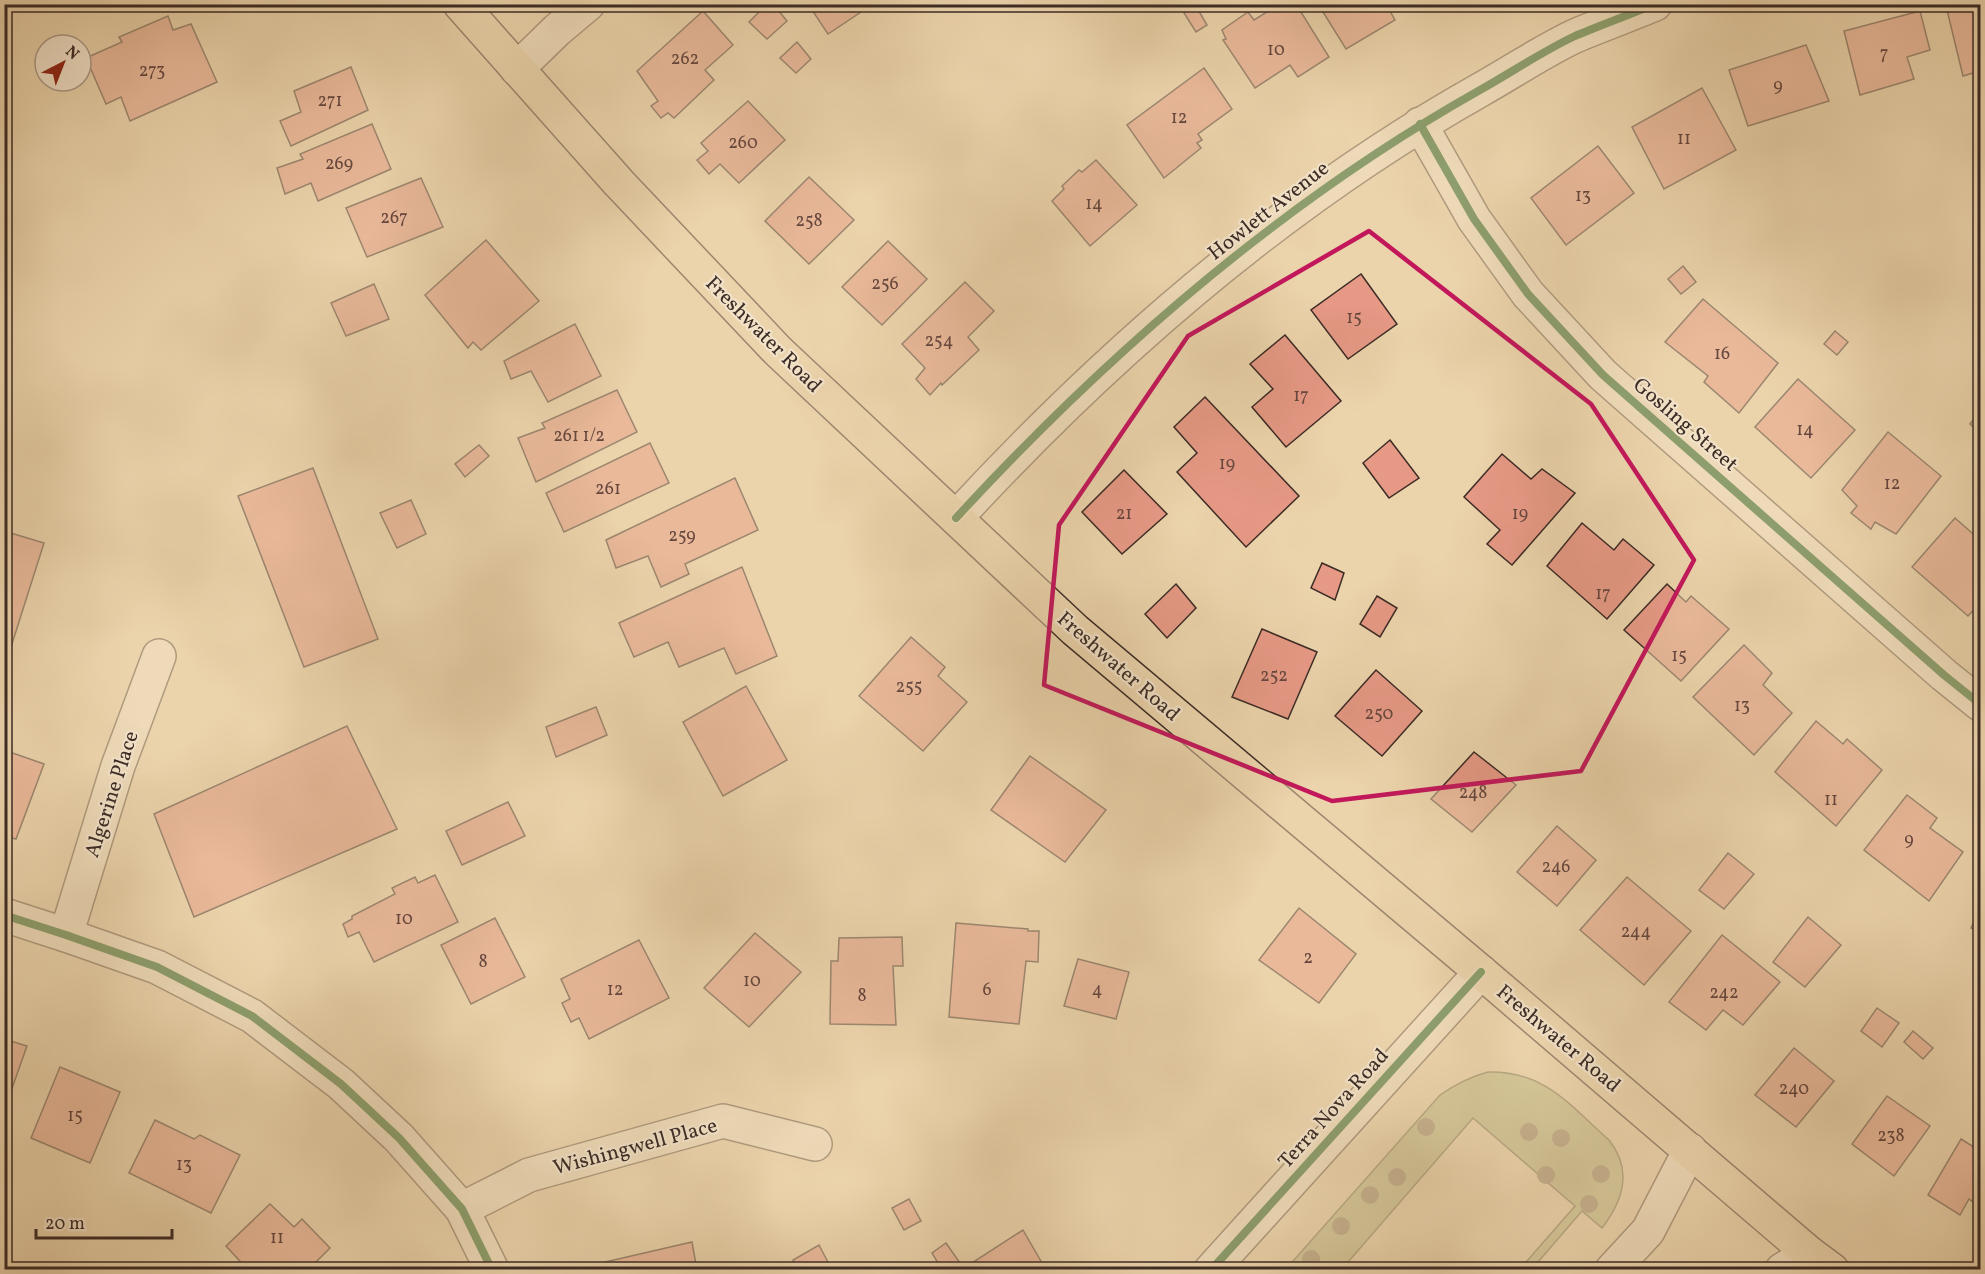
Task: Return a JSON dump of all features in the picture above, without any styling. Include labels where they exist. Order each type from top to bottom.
[{"type":"main road","name":"Freshwater Road","points":[[460,4],[619,183],[761,334],[843,414],[1075,630],[1690,1150],[1808,1264]]},
{"type":"street","points":[[517,69],[588,4]]},
{"type":"street","name":"Howlett Avenue","points":[[956,518],[1051,418],[1144,334],[1299,206],[1419,124],[1573,37],[1655,4]]},
{"type":"street","name":"Gosling Street","points":[[1419,124],[1474,219],[1528,294],[1602,375],[1980,704]]},
{"type":"street","name":"Algerine Place","points":[[66,934],[118,766],[159,656]]},
{"type":"street","points":[[4,915],[66,934],[157,967],[252,1016],[349,1092],[399,1138],[462,1209],[492,1269]]},
{"type":"street","name":"Terra Nova Road","points":[[1212,1269],[1481,972]]},
{"type":"street","name":"Wishingwell Place","points":[[462,1209],[529,1175],[723,1121],[815,1144]]},
{"type":"street","points":[[1612,1269],[1648,1231],[1690,1150]]},
{"type":"highlighted area","points":[[1369,231],[1591,404],[1694,560],[1581,771],[1332,801],[1044,685],[1059,525],[1188,336]]},
{"type":"shaded area","points":[[1488,1072],[1526,1077],[1541,1084],[1555,1092],[1609,1140],[1621,1163],[1623,1174],[1620,1196],[1602,1228],[1582,1211],[1532,1269],[1520,1269],[1575,1206],[1473,1118],[1342,1269],[1286,1269],[1440,1095],[1463,1081]]},
{"type":"building","points":[[767,4],[773,4],[787,21],[767,39],[749,22]]},
{"type":"building","points":[[808,4],[873,4],[828,34]]},
{"type":"building","points":[[1280,4],[1296,4],[1329,57],[1298,77],[1290,65],[1255,88],[1223,40],[1226,39],[1222,30],[1248,12],[1254,20]]},
{"type":"building","points":[[1318,4],[1386,4],[1395,20],[1346,49]]},
{"type":"building","points":[[1980,4],[1980,71],[1963,76],[1946,6]]},
{"type":"building","points":[[1196,6],[1207,25],[1196,32],[1184,13]]},
{"type":"building","points":[[703,11],[733,45],[705,70],[714,80],[674,118],[668,113],[661,118],[651,106],[658,101],[637,71]]},
{"type":"building","points":[[1920,11],[1930,50],[1907,57],[1914,79],[1860,95],[1844,31]]},
{"type":"building","points":[[168,16],[173,30],[191,24],[217,82],[130,121],[121,97],[106,104],[93,74],[93,55],[122,42],[119,37]]},
{"type":"building","points":[[797,42],[811,59],[796,73],[780,58]]},
{"type":"building","points":[[1806,45],[1829,101],[1748,126],[1729,70]]},
{"type":"building","points":[[351,67],[368,110],[291,146],[280,121],[301,112],[294,91]]},
{"type":"building","points":[[1204,68],[1232,109],[1198,134],[1202,140],[1197,143],[1201,148],[1164,178],[1127,125]]},
{"type":"building","points":[[1702,88],[1736,150],[1664,189],[1632,127]]},
{"type":"building","points":[[748,101],[785,140],[739,183],[720,164],[709,174],[697,160],[708,151],[701,143]]},
{"type":"building","points":[[372,124],[391,169],[318,201],[311,183],[285,194],[277,168],[303,159],[300,154]]},
{"type":"building","points":[[1598,146],[1634,193],[1566,245],[1531,198]]},
{"type":"building","points":[[1096,160],[1137,205],[1090,246],[1052,201],[1064,189],[1062,186],[1079,170],[1082,172]]},
{"type":"building","points":[[809,177],[854,220],[809,264],[765,221]]},
{"type":"building","points":[[421,178],[443,227],[367,257],[346,208]]},
{"type":"building","points":[[486,240],[539,301],[481,350],[473,342],[468,348],[425,295]]},
{"type":"building","points":[[888,241],[927,279],[882,325],[842,287]]},
{"type":"building","points":[[1683,266],[1696,282],[1681,294],[1668,279]]},
{"type":"building","points":[[1361,274],[1397,324],[1348,359],[1311,310]]},
{"type":"building","points":[[965,282],[994,311],[968,337],[979,350],[930,395],[916,379],[925,368],[902,344]]},
{"type":"building","points":[[374,284],[389,319],[346,336],[331,303]]},
{"type":"building","points":[[1703,299],[1778,363],[1739,413],[1704,382],[1708,376],[1665,342]]},
{"type":"building","points":[[575,324],[601,376],[548,402],[531,371],[511,379],[504,361]]},
{"type":"building","points":[[1835,331],[1848,342],[1837,355],[1824,344]]},
{"type":"building","points":[[1285,335],[1341,401],[1286,447],[1252,407],[1273,389],[1250,364]]},
{"type":"building","points":[[1798,379],[1855,430],[1811,478],[1755,427]]},
{"type":"building","points":[[617,390],[637,432],[536,482],[518,438],[545,428],[542,423]]},
{"type":"building","points":[[1205,397],[1299,496],[1246,547],[1177,472],[1197,453],[1174,427]]},
{"type":"building","points":[[1980,411],[1980,434],[1970,424]]},
{"type":"building","points":[[1888,432],[1941,476],[1896,534],[1875,522],[1871,529],[1851,513],[1857,506],[1842,490]]},
{"type":"building","points":[[1390,440],[1419,478],[1389,498],[1363,463]]},
{"type":"building","points":[[650,443],[669,483],[564,532],[546,493]]},
{"type":"building","points":[[479,445],[489,456],[465,477],[455,464]]},
{"type":"building","points":[[1502,454],[1531,479],[1542,469],[1575,493],[1512,565],[1487,544],[1500,530],[1464,497]]},
{"type":"building","points":[[313,468],[378,639],[304,667],[238,496]]},
{"type":"building","points":[[1124,470],[1167,514],[1122,554],[1082,512]]},
{"type":"building","points":[[735,478],[758,530],[685,564],[689,574],[661,587],[648,556],[616,568],[606,540]]},
{"type":"building","points":[[411,500],[426,534],[397,548],[380,513]]},
{"type":"building","points":[[1955,518],[1980,540],[1980,603],[1968,616],[1912,567]]},
{"type":"building","points":[[1582,523],[1614,550],[1623,539],[1654,565],[1607,619],[1547,566]]},
{"type":"building","points":[[4,531],[44,543],[4,669]]},
{"type":"building","points":[[1322,563],[1344,573],[1335,600],[1311,588]]},
{"type":"building","points":[[742,567],[777,656],[736,674],[724,648],[679,667],[668,642],[634,657],[619,623]]},
{"type":"building","points":[[1176,584],[1196,608],[1167,638],[1145,614]]},
{"type":"building","points":[[1667,584],[1686,602],[1691,596],[1729,629],[1681,681],[1624,630]]},
{"type":"building","points":[[1377,596],[1397,608],[1380,637],[1360,624]]},
{"type":"building","points":[[1262,629],[1317,652],[1288,719],[1232,697]]},
{"type":"building","points":[[911,637],[945,667],[938,676],[967,702],[923,751],[859,696]]},
{"type":"building","points":[[1744,645],[1772,673],[1763,685],[1792,713],[1754,755],[1693,697]]},
{"type":"building","points":[[1376,670],[1422,711],[1382,756],[1335,716]]},
{"type":"building","points":[[746,686],[787,760],[723,796],[683,722]]},
{"type":"building","points":[[596,707],[607,735],[556,757],[546,727]]},
{"type":"building","points":[[1816,721],[1843,744],[1847,739],[1882,770],[1836,826],[1775,772]]},
{"type":"building","points":[[347,726],[397,829],[194,917],[154,814]]},
{"type":"building","points":[[4,750],[44,764],[16,839],[4,836]]},
{"type":"building","points":[[1474,752],[1516,785],[1472,832],[1431,799]]},
{"type":"building","points":[[1030,756],[1106,810],[1065,862],[991,810]]},
{"type":"building","points":[[1907,795],[1937,818],[1930,828],[1963,852],[1929,901],[1864,850]]},
{"type":"building","points":[[508,802],[525,836],[462,865],[446,831]]},
{"type":"building","points":[[1557,826],[1596,860],[1557,906],[1517,872]]},
{"type":"building","points":[[1728,853],[1754,874],[1724,909],[1699,890]]},
{"type":"building","points":[[435,875],[458,922],[374,962],[359,932],[348,937],[343,924],[352,919],[352,916],[395,894],[392,888],[415,877],[418,883]]},
{"type":"building","points":[[1627,877],[1691,931],[1644,985],[1580,930]]},
{"type":"building","points":[[1299,908],[1356,954],[1319,1003],[1259,960]]},
{"type":"building","points":[[1980,909],[1980,933],[1971,928]]},
{"type":"building","points":[[1808,917],[1841,945],[1805,987],[1773,962]]},
{"type":"building","points":[[495,918],[525,977],[471,1004],[441,945]]},
{"type":"building","points":[[956,923],[1039,931],[1038,962],[1026,961],[1019,1024],[949,1017]]},
{"type":"building","points":[[755,933],[801,972],[749,1027],[704,988]]},
{"type":"building","points":[[1722,935],[1780,982],[1743,1025],[1723,1010],[1706,1030],[1669,1002]]},
{"type":"building","points":[[902,937],[903,966],[893,966],[896,1025],[830,1024],[831,961],[838,961],[839,938]]},
{"type":"building","points":[[639,940],[669,998],[589,1039],[579,1018],[571,1022],[562,1003],[570,999],[561,979]]},
{"type":"building","points":[[1078,959],[1129,972],[1116,1019],[1064,1006]]},
{"type":"building","points":[[1877,1008],[1899,1023],[1882,1047],[1861,1031]]},
{"type":"building","points":[[1913,1031],[1933,1048],[1923,1059],[1904,1042]]},
{"type":"building","points":[[4,1039],[27,1046],[4,1111]]},
{"type":"building","points":[[1794,1048],[1834,1081],[1796,1127],[1755,1095]]},
{"type":"building","points":[[60,1067],[120,1092],[90,1163],[31,1138]]},
{"type":"building","points":[[1887,1096],[1930,1126],[1894,1176],[1852,1144]]},
{"type":"building","points":[[155,1120],[194,1139],[200,1135],[240,1155],[211,1213],[129,1173]]},
{"type":"building","points":[[1961,1139],[1980,1151],[1980,1206],[1969,1199],[1960,1215],[1928,1195]]},
{"type":"building","points":[[909,1199],[921,1221],[904,1230],[892,1208]]},
{"type":"building","points":[[270,1204],[294,1227],[302,1219],[330,1248],[308,1270],[248,1270],[226,1246]]},
{"type":"building","points":[[1023,1230],[1046,1270],[961,1270]]},
{"type":"building","points":[[692,1242],[697,1270],[607,1270],[605,1262]]},
{"type":"building","points":[[946,1243],[960,1263],[949,1270],[942,1270],[932,1253]]},
{"type":"building","points":[[819,1245],[832,1270],[798,1270],[793,1260]]},
{"type":"cycle path","points":[[956,518],[1014,457],[1137,339],[1268,230],[1407,133],[1539,55],[1575,36],[1655,4]]},
{"type":"cycle path","points":[[1420,124],[1474,219],[1528,294],[1603,375],[1944,675],[1980,704]]},
{"type":"cycle path","points":[[4,915],[157,967],[252,1016],[341,1084],[399,1138],[462,1209],[492,1270]]},
{"type":"cycle path","points":[[1211,1270],[1481,972]]}]
